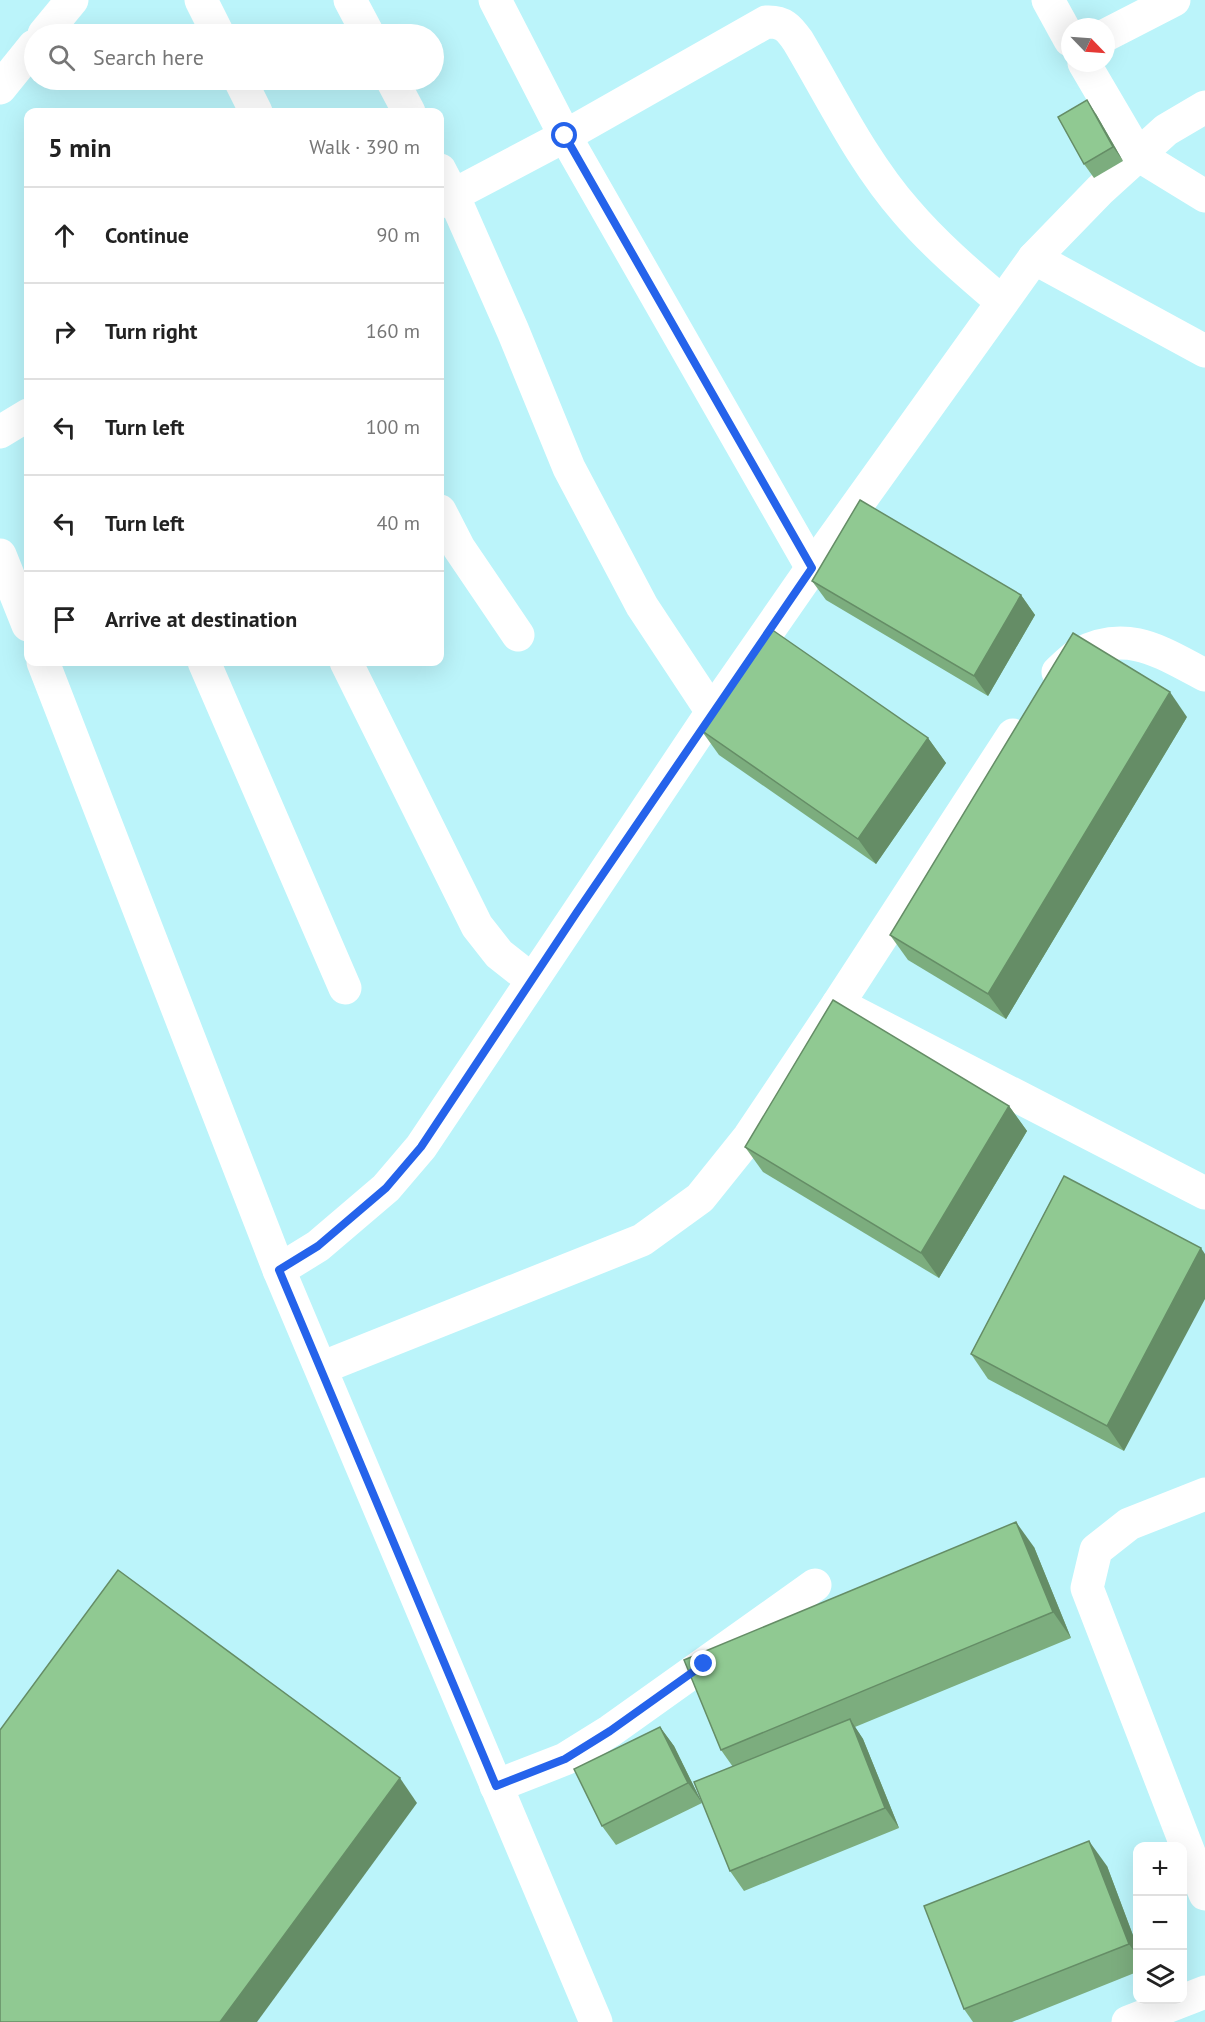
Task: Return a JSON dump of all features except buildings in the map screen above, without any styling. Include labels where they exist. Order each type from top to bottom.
[{"type":"street","points":[[52,24],[72,0]]},
{"type":"street","points":[[201,0],[213,24]]},
{"type":"street","points":[[350,0],[363,24]]},
{"type":"street","points":[[495,0],[565,136],[812,568]]},
{"type":"street","points":[[1048,0],[1061,24]]},
{"type":"street","points":[[1115,30],[1174,0]]},
{"type":"street","points":[[712,712],[642,606],[569,468],[513,331],[444,189],[565,136],[766,22],[778,21],[790,29],[872,165],[905,210],[944,252],[1002,302]]},
{"type":"street","points":[[0,88],[24,58]]},
{"type":"street","points":[[1089,72],[1138,155],[1205,196]]},
{"type":"street","points":[[245,90],[254,108]]},
{"type":"street","points":[[397,90],[407,108]]},
{"type":"street","points":[[279,1270],[318,1246],[386,1188],[421,1147],[712,712],[1034,258],[1100,190],[1166,130],[1205,106]]},
{"type":"street","points":[[1034,258],[1205,351]]},
{"type":"street","points":[[0,432],[24,418]]},
{"type":"street","points":[[444,519],[459,548],[518,635]]},
{"type":"street","points":[[0,555],[24,616]]},
{"type":"street","points":[[321,1368],[642,1240],[700,1198],[749,1137],[1049,680],[1078,654],[1112,641],[1152,647],[1205,675]]},
{"type":"street","points":[[44,666],[279,1270],[596,2022]]},
{"type":"street","points":[[206,666],[345,988]]},
{"type":"street","points":[[348,666],[477,926],[499,954],[532,980]]},
{"type":"street","points":[[838,1004],[1205,1193]]},
{"type":"street","points":[[1205,1494],[1129,1524],[1096,1550],[1087,1588],[1205,1894]]},
{"type":"street","points":[[496,1786],[565,1759],[610,1731],[815,1585]]},
{"type":"street","points":[[1128,2022],[1205,1992]]},
{"type":"route","points":[[565,136],[812,568],[712,712],[421,1147],[386,1188],[318,1246],[279,1270],[496,1786],[565,1759],[610,1731],[704,1664]]}]
